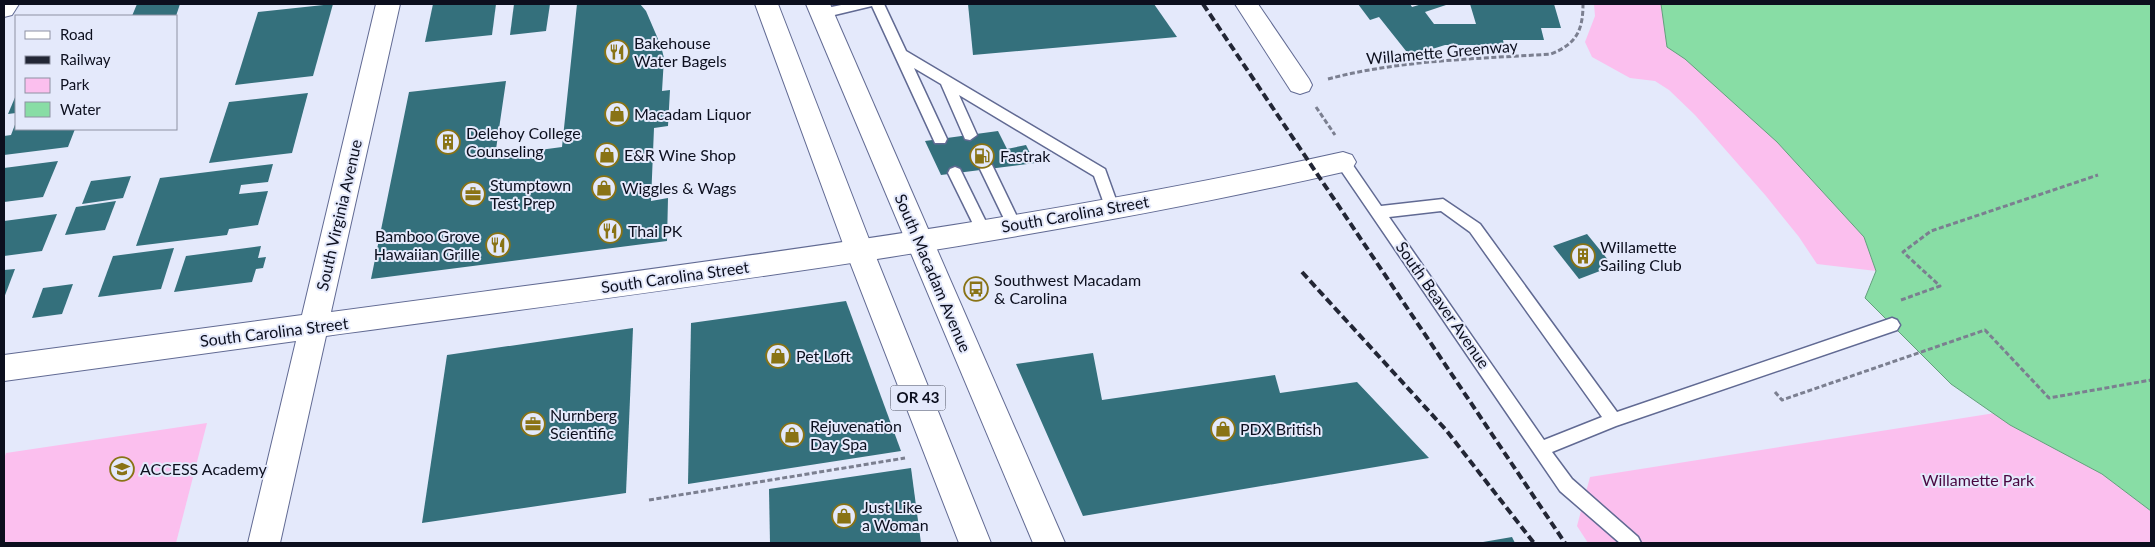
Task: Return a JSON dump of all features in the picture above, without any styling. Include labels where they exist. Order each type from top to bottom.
[{"type":"street","points":[[4,10],[6,4]]},
{"type":"street","name":"South Virginia Avenue","points":[[264,543],[388,4]]},
{"type":"street","name":"OR 43","points":[[766,4],[860,252],[975,543]]},
{"type":"street","points":[[1246,4],[1300,85]]},
{"type":"street","name":"South Macadam Avenue","points":[[820,8],[1049,543]]},
{"type":"street","name":"South Carolina Street","points":[[4,368],[860,252],[1241,185],[1343,162]]},
{"type":"lane","points":[[820,8],[867,4]]},
{"type":"lane","points":[[878,4],[940,139]]},
{"type":"lane","points":[[901,54],[1100,174],[1112,208]]},
{"type":"lane","points":[[946,80],[970,135]]},
{"type":"lane","name":"South Beaver Avenue","points":[[1343,162],[1566,485],[1632,543]]},
{"type":"lane","points":[[987,169],[1014,225]]},
{"type":"lane","points":[[955,173],[983,230]]},
{"type":"lane","points":[[1379,212],[1442,205],[1475,228],[1614,420]]},
{"type":"lane","points":[[1542,448],[1614,420],[1892,325]]},
{"type":"path","name":"Willamette Greenway","points":[[1300,85],[1391,66],[1551,54],[1569,48],[1576,40],[1581,27],[1583,4]]},
{"type":"path","points":[[1300,85],[1341,143],[1343,162]]},
{"type":"path","points":[[1893,303],[1940,286],[1903,252],[1931,231],[2098,175]]},
{"type":"path","points":[[1758,371],[1782,400],[1985,330],[2049,398],[2151,380]]},
{"type":"path","points":[[649,500],[939,453]]},
{"type":"green space","points":[[1594,4],[1661,4],[1667,47],[1685,59],[1777,142],[1864,237],[1876,271],[1817,264],[1799,237],[1766,196],[1695,115],[1669,90],[1655,81],[1630,78],[1592,57],[1585,42],[1595,16]]},
{"type":"green space","name":"Willamette Park","points":[[1995,413],[2010,425],[2102,474],[2151,511],[2151,543],[1588,543],[1577,526],[1590,477]]},
{"type":"green space","points":[[207,423],[176,543],[4,543],[4,459],[6,453]]},
{"type":"water","points":[[1661,4],[2151,4],[2151,511],[2102,474],[2010,425],[1951,384],[1865,298],[1876,271],[1864,237],[1777,142],[1685,59],[1667,47]]},
{"type":"building","points":[[137,4],[180,4],[176,15],[132,15]]},
{"type":"building","points":[[333,4],[313,76],[235,85],[258,12]]},
{"type":"building","points":[[433,4],[496,4],[492,35],[425,42]]},
{"type":"building","points":[[514,4],[550,4],[546,31],[510,35]]},
{"type":"building","points":[[577,4],[640,4],[646,11],[661,46],[664,58],[662,91],[670,90],[668,126],[654,128],[651,201],[668,198],[667,241],[371,279],[409,92],[506,81],[495,156],[562,147]]},
{"type":"building","points":[[968,4],[1154,4],[1177,37],[973,55]]},
{"type":"building","points":[[1358,4],[1410,4],[1412,7],[1422,4],[1449,4],[1425,12],[1434,24],[1476,24],[1470,4],[1554,4],[1561,28],[1541,28],[1544,40],[1503,40],[1504,45],[1445,45],[1410,56],[1379,17],[1370,20]]},
{"type":"building","points":[[308,93],[292,153],[209,163],[229,102]]},
{"type":"building","points":[[15,97],[15,113],[8,114]]},
{"type":"building","points":[[15,125],[15,130],[75,130],[68,147],[4,155],[4,136],[11,135]]},
{"type":"building","name":"Fastrak","points":[[998,131],[1007,149],[1026,145],[1035,163],[941,175],[925,141]]},
{"type":"building","points":[[58,161],[43,197],[4,202],[4,168]]},
{"type":"building","points":[[273,164],[268,182],[241,185],[239,194],[268,191],[258,225],[229,229],[227,235],[136,246],[160,178]]},
{"type":"building","points":[[131,176],[123,198],[82,204],[91,181]]},
{"type":"building","points":[[116,201],[105,230],[65,235],[76,207]]},
{"type":"building","points":[[57,214],[42,251],[4,256],[4,221]]},
{"type":"building","name":"Willamette Sailing Club","points":[[1587,234],[1613,266],[1579,279],[1553,246]]},
{"type":"building","points":[[261,246],[258,258],[266,257],[263,268],[256,269],[252,282],[174,292],[186,256]]},
{"type":"building","points":[[174,248],[161,289],[98,297],[113,256]]},
{"type":"building","points":[[15,269],[4,298],[4,270]]},
{"type":"building","points":[[73,284],[62,314],[32,318],[43,288]]},
{"type":"building","points":[[846,301],[901,451],[688,484],[691,323]]},
{"type":"building","name":"Nurnberg Scientific","points":[[633,328],[626,493],[422,523],[447,355]]},
{"type":"building","name":"PDX British","points":[[1093,353],[1102,400],[1275,375],[1280,393],[1357,382],[1429,458],[1083,516],[1016,364]]},
{"type":"building","name":"Just Like a Woman","points":[[911,468],[921,543],[770,543],[769,489]]},
{"type":"building","points":[[1512,537],[1515,543],[1483,543],[1483,542]]},
{"type":"railway","points":[[1203,4],[1565,543]]},
{"type":"railway","points":[[1302,272],[1446,430],[1534,543]]},
{"type":"place","name":"Bakehouse Water Bagels","points":[[617,52]]},
{"type":"place","name":"Macadam Liquor","points":[[617,114]]},
{"type":"place","name":"Delehoy College Counseling","points":[[448,142]]},
{"type":"place","name":"E&R Wine Shop","points":[[607,155]]},
{"type":"place","name":"Fastrak","points":[[982,156]]},
{"type":"place","name":"Wiggles & Wags","points":[[604,188]]},
{"type":"place","name":"Stumptown Test Prep","points":[[473,194]]},
{"type":"place","name":"Thai PK","points":[[610,231]]},
{"type":"place","name":"Bamboo Grove Hawaiian Grille","points":[[498,245]]},
{"type":"place","name":"Willamette Sailing Club","points":[[1583,256]]},
{"type":"place","name":"Southwest Macadam & Carolina","points":[[976,289]]},
{"type":"place","name":"Pet Loft","points":[[778,356]]},
{"type":"place","name":"Nurnberg Scientific","points":[[533,424]]},
{"type":"place","name":"PDX British","points":[[1223,429]]},
{"type":"place","name":"Rejuvenation Day Spa","points":[[792,435]]},
{"type":"place","name":"ACCESS Academy","points":[[122,469]]},
{"type":"place","name":"Just Like a Woman","points":[[844,516]]}]
